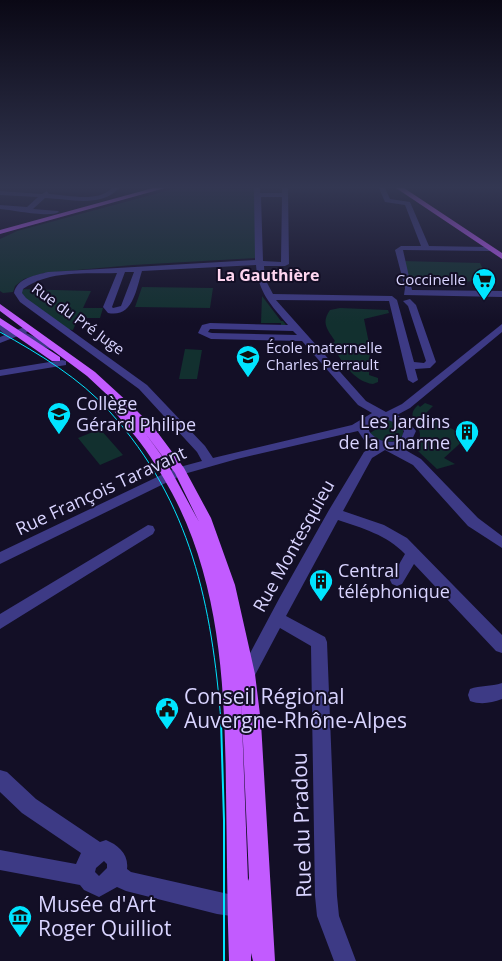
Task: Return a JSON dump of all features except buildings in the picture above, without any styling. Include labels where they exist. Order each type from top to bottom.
[{"type":"main road","points":[[465,233],[502,257]]},
{"type":"main road","points":[[473,233],[502,252]]},
{"type":"main road","points":[[0,307],[91,374],[151,432],[175,474],[204,552],[216,594],[230,665],[234,730],[240,961]]},
{"type":"main road","points":[[14,334],[62,363],[118,409],[197,501],[220,559],[235,613],[246,674],[252,722],[264,957]]},
{"type":"main road","points":[[238,906],[248,900],[260,880]]},
{"type":"main road","points":[[238,906],[253,924],[256,941],[264,957]]},
{"type":"street","points":[[259,233],[261,279],[270,297],[362,403],[385,416],[400,420],[410,431],[407,439],[398,445],[385,445]]},
{"type":"street","name":"Rue du Pré Juge","points":[[210,463],[201,448],[143,387],[23,300],[18,293],[23,284],[42,276],[260,263],[285,264],[285,233]]},
{"type":"street","points":[[420,233],[426,248]]},
{"type":"street","points":[[426,366],[431,362],[412,305],[407,297],[409,288],[399,250],[401,248],[489,249]]},
{"type":"street","points":[[122,270],[107,307],[111,311],[119,311],[125,307],[139,269]]},
{"type":"street","points":[[270,297],[391,299],[502,294]]},
{"type":"street","points":[[391,299],[413,380]]},
{"type":"street","points":[[0,322],[14,334],[31,336],[46,346],[52,347]]},
{"type":"street","points":[[295,328],[210,326],[205,327],[203,333],[211,336],[304,338]]},
{"type":"street","points":[[0,340],[29,327]]},
{"type":"street","points":[[366,422],[406,406],[502,327]]},
{"type":"street","points":[[0,373],[62,363]]},
{"type":"street","points":[[409,364],[426,366],[443,375]]},
{"type":"street","points":[[362,403],[366,422],[362,430],[365,436],[371,441],[385,445],[417,462],[473,522],[502,543]]},
{"type":"street","points":[[406,406],[404,414],[406,425]]},
{"type":"street","name":"Rue François Taravant","points":[[0,558],[175,474],[237,455],[356,428],[366,422]]},
{"type":"street","points":[[407,439],[417,462]]},
{"type":"street","name":"Rue Montesquieu","points":[[246,674],[257,650],[278,620],[285,601],[368,455],[385,445]]},
{"type":"street","points":[[334,513],[379,529],[402,542],[502,646]]},
{"type":"street","points":[[0,622],[148,530]]},
{"type":"street","points":[[397,580],[411,557],[416,555]]},
{"type":"street","name":"Rue du Pradou","points":[[278,620],[319,642],[326,896],[328,916],[345,961]]},
{"type":"street","points":[[476,695],[492,695],[502,691]]},
{"type":"street","points":[[0,780],[29,806],[97,852]]},
{"type":"street","points":[[106,850],[113,854],[117,862],[116,873],[109,883],[98,887],[91,884],[86,876],[86,867],[90,858],[97,852],[106,850]]},
{"type":"street","points":[[0,860],[86,876]]},
{"type":"street","points":[[116,873],[126,880],[217,903],[238,906]]},
{"type":"green space","points":[[13,233],[256,233],[256,258],[133,265],[44,273],[24,279],[15,286],[13,292],[3,293],[0,291],[0,239]]},
{"type":"green space","points":[[402,261],[480,263],[492,287],[481,287],[476,281],[462,282],[452,280],[452,283],[437,283],[434,278],[407,279]]},
{"type":"green space","points":[[142,287],[213,288],[210,308],[135,307]]},
{"type":"green space","points":[[19,289],[91,291],[83,308],[103,308],[100,318],[78,318],[73,330],[66,329],[23,300]]},
{"type":"green space","points":[[262,296],[286,325],[281,326],[281,323],[261,323]]},
{"type":"green space","points":[[340,308],[388,310],[389,313],[364,319],[370,348],[369,375],[378,378],[378,382],[373,384],[366,382],[354,375],[343,363],[332,344],[335,341],[326,326],[326,319],[330,310]]},
{"type":"green space","points":[[185,349],[202,350],[197,379],[179,379]]},
{"type":"green space","points":[[425,403],[433,406],[425,414],[467,437],[444,458],[455,464],[437,469],[418,451],[420,434],[413,413],[418,405],[420,407]]},
{"type":"green space","points":[[378,420],[395,423],[403,429],[403,435],[395,440],[386,442],[378,439],[370,433],[375,428],[369,427],[371,423]]},
{"type":"green space","points":[[100,429],[123,455],[100,465],[78,438]]},
{"type":"tram line","points":[[0,332],[58,367],[86,388],[110,412],[138,446],[160,482],[178,519],[192,557],[203,596],[211,637],[221,722]]},
{"type":"tram line","points":[[221,721],[224,820],[224,961]]},
{"type":"place","name":"Coccinelle","points":[[484,301]]},
{"type":"place","name":"École maternelle Charles Perrault","points":[[248,378]]},
{"type":"place","name":"Collège Gérard Philipe","points":[[59,435]]},
{"type":"place","name":"Les Jardins de la Charme","points":[[467,453]]},
{"type":"place","name":"Central téléphonique","points":[[321,602]]},
{"type":"place","name":"Conseil Régional Auvergne-Rhône-Alpes","points":[[167,730]]},
{"type":"place","name":"Musée d'Art Roger Quilliot","points":[[20,938]]},
{"type":"district","name":"La Gauthière","points":[[268,275]]}]
